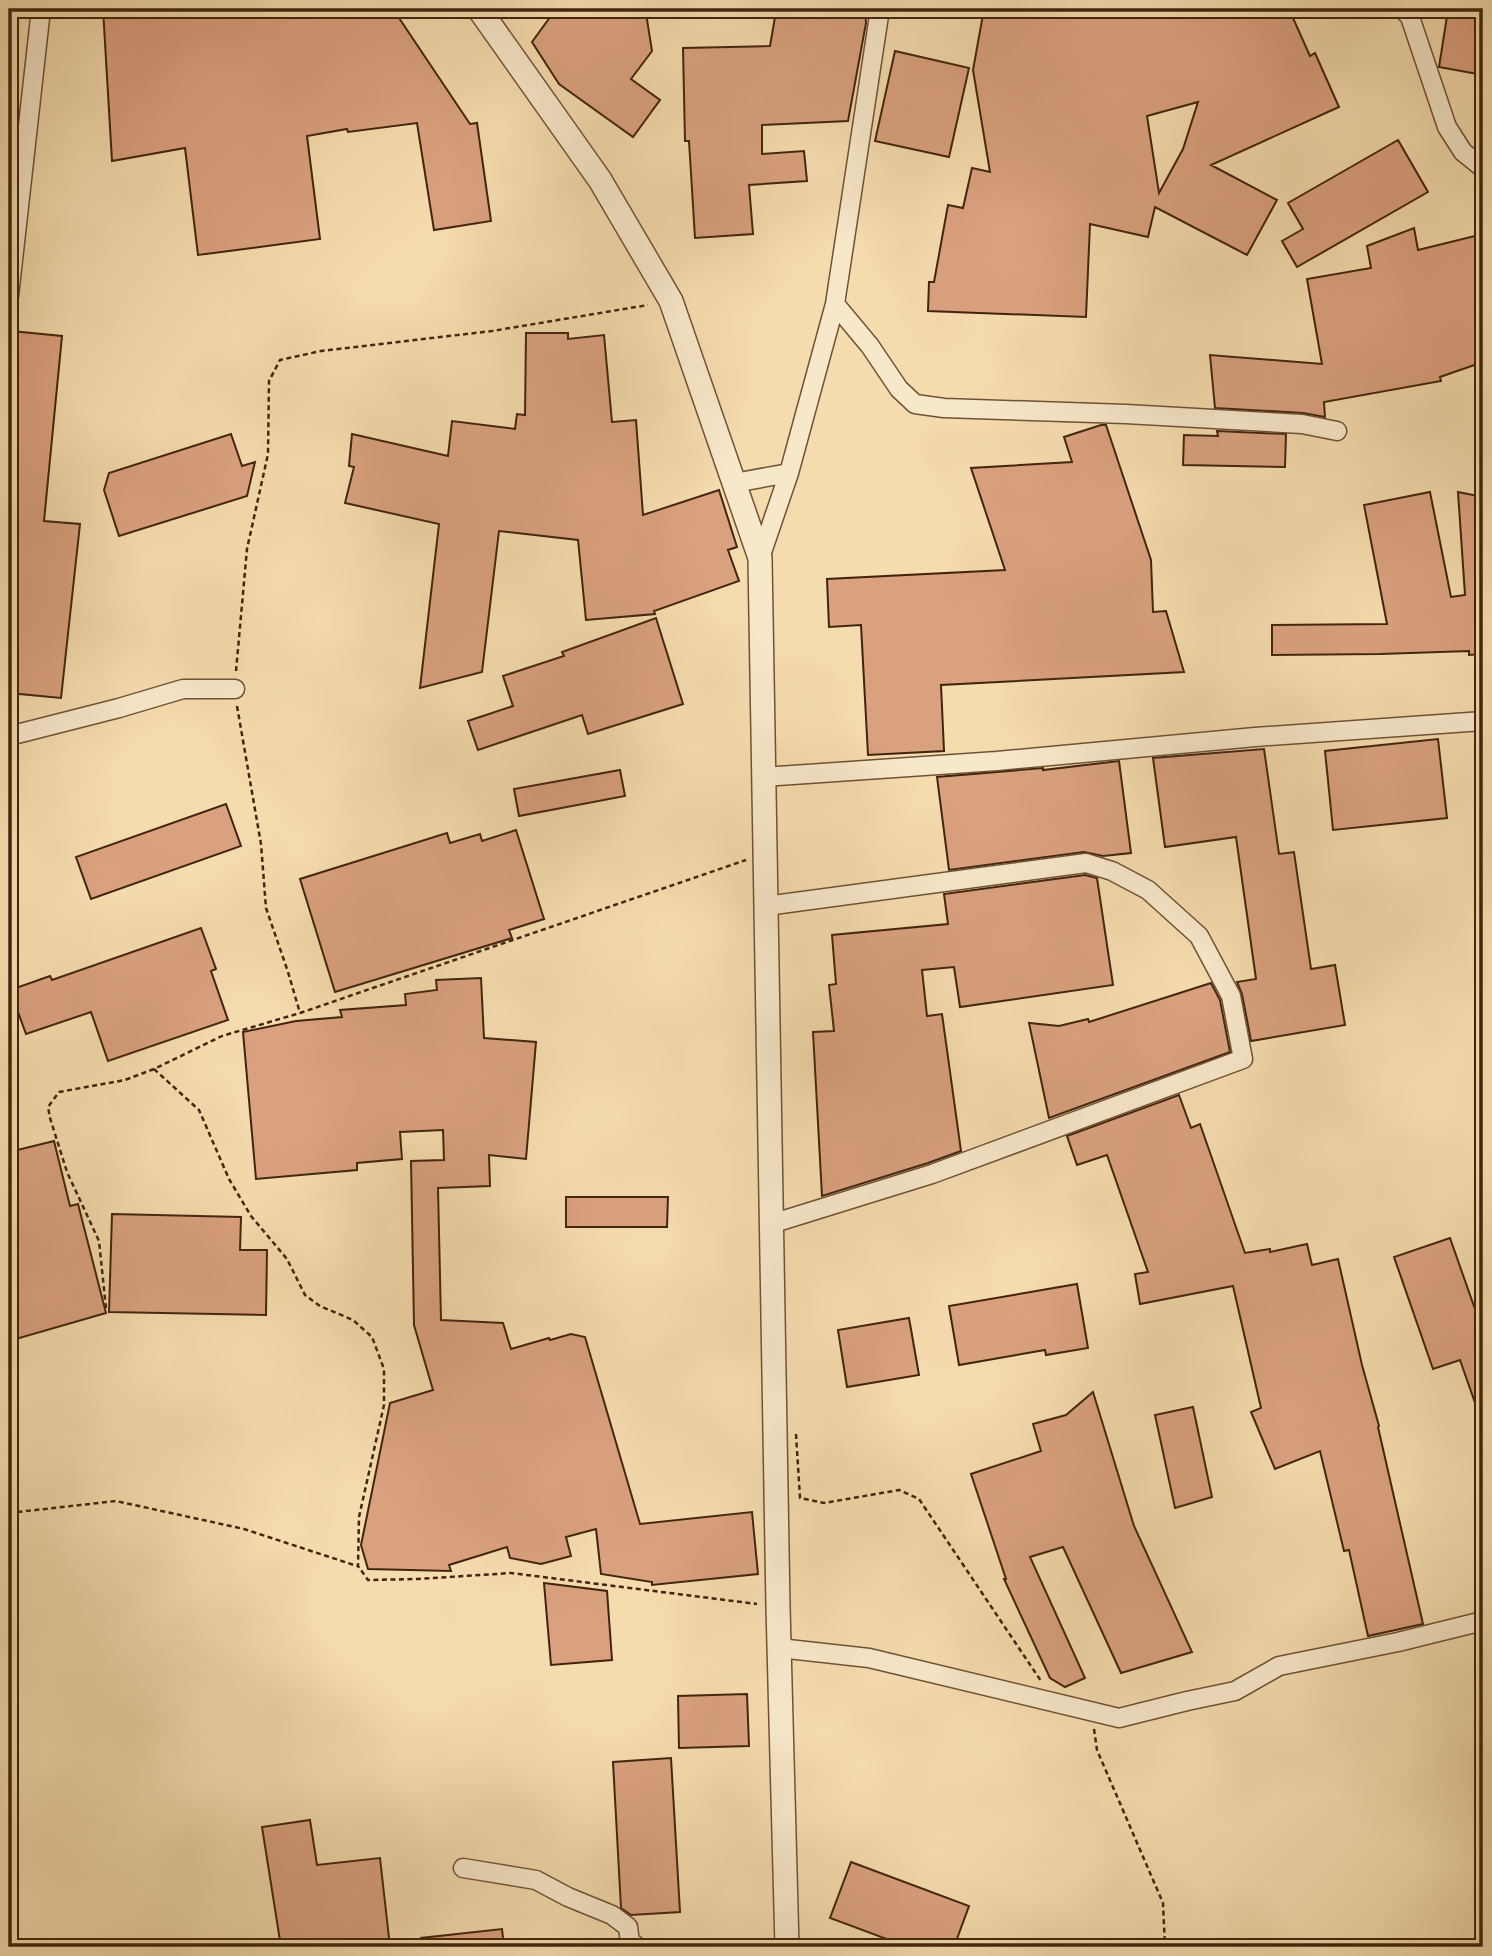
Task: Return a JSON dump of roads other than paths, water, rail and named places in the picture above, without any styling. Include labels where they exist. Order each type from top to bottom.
[{"type":"street","points":[[9,296],[41,9]]},
{"type":"street","points":[[479,9],[600,180],[671,301],[760,558],[778,1607],[787,1947]]},
{"type":"street","points":[[760,558],[789,473],[835,304],[880,9]]},
{"type":"street","points":[[1403,9],[1410,17],[1447,127],[1463,152],[1483,168]]},
{"type":"street","points":[[835,304],[870,346],[899,389],[915,404],[944,408],[1126,414],[1302,424],[1337,431]]},
{"type":"street","points":[[734,483],[789,473]]},
{"type":"street","points":[[9,736],[119,708],[183,688],[235,689]]},
{"type":"street","points":[[764,777],[997,761],[1255,737],[1483,721]]},
{"type":"street","points":[[766,906],[1086,863],[1112,871],[1148,890],[1199,936],[1231,996],[1243,1059],[932,1174],[771,1224]]},
{"type":"street","points":[[779,1648],[869,1658],[1119,1718],[1235,1691],[1279,1666],[1398,1642],[1483,1621]]},
{"type":"street","points":[[463,1868],[536,1880],[612,1915],[628,1927],[630,1942],[638,1947]]}]
